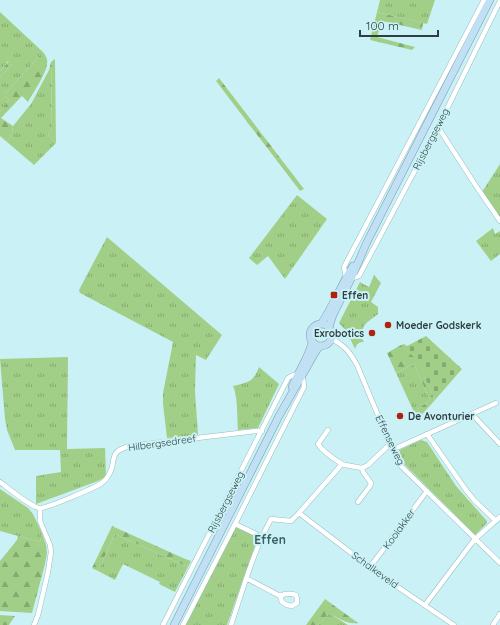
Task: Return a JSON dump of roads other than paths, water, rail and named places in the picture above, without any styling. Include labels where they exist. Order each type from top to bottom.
[{"type":"main road","name":"Rijsbergseweg","points":[[329,327],[349,278],[490,0]]},
{"type":"main road","name":"Rijsbergseweg","points":[[321,324],[349,278]]},
{"type":"main road","points":[[316,324],[321,324],[329,327],[332,331],[332,339],[325,346],[313,344],[309,335],[312,327],[316,324]]},
{"type":"main road","name":"Rijsbergseweg","points":[[174,625],[299,376],[311,348],[312,342]]},
{"type":"main road","name":"Rijsbergseweg","points":[[299,376],[318,348],[321,346]]},
{"type":"street","name":"Rijsbergseweg","points":[[484,0],[344,267],[349,278],[359,276],[438,127],[500,1]]},
{"type":"street","points":[[438,127],[500,222]]},
{"type":"street","name":"Effenseweg","points":[[332,339],[350,352],[357,365],[400,466],[427,490],[500,563]]},
{"type":"street","name":"Rijsbergseweg","points":[[163,625],[288,378],[292,376],[299,376],[304,380],[304,387],[183,625]]},
{"type":"street","points":[[392,450],[496,403]]},
{"type":"street","points":[[472,414],[500,444]]},
{"type":"street","points":[[328,430],[318,444],[337,461],[346,466],[362,468],[368,466],[390,444]]},
{"type":"street","name":"Hilbergsedreef","points":[[40,508],[103,483],[108,478],[115,454],[124,448],[130,446],[262,431]]},
{"type":"street","points":[[427,434],[466,490],[496,521]]},
{"type":"street","points":[[231,625],[246,578],[262,537],[271,519],[291,521],[342,464]]},
{"type":"street","points":[[358,502],[371,483],[363,472],[362,468]]},
{"type":"street","points":[[0,482],[34,506],[40,508],[40,521],[50,545],[51,552],[48,572],[38,615],[34,625]]},
{"type":"street","name":"Kooiakker","points":[[370,567],[427,490]]},
{"type":"street","name":"Schalkeveld","points":[[299,513],[380,575],[454,625]]},
{"type":"street","points":[[425,606],[475,539],[500,517]]},
{"type":"street","points":[[235,524],[262,537]]},
{"type":"street","points":[[246,578],[280,596]]},
{"type":"street","points":[[493,625],[500,614]]},
{"type":"place","name":"Effen","points":[[334,295]]},
{"type":"place","name":"Moeder Godskerk","points":[[388,325]]},
{"type":"place","name":"Exrobotics","points":[[372,333]]},
{"type":"place","name":"De Avonturier","points":[[400,416]]},
{"type":"district","name":"Effen","points":[[270,539]]}]
